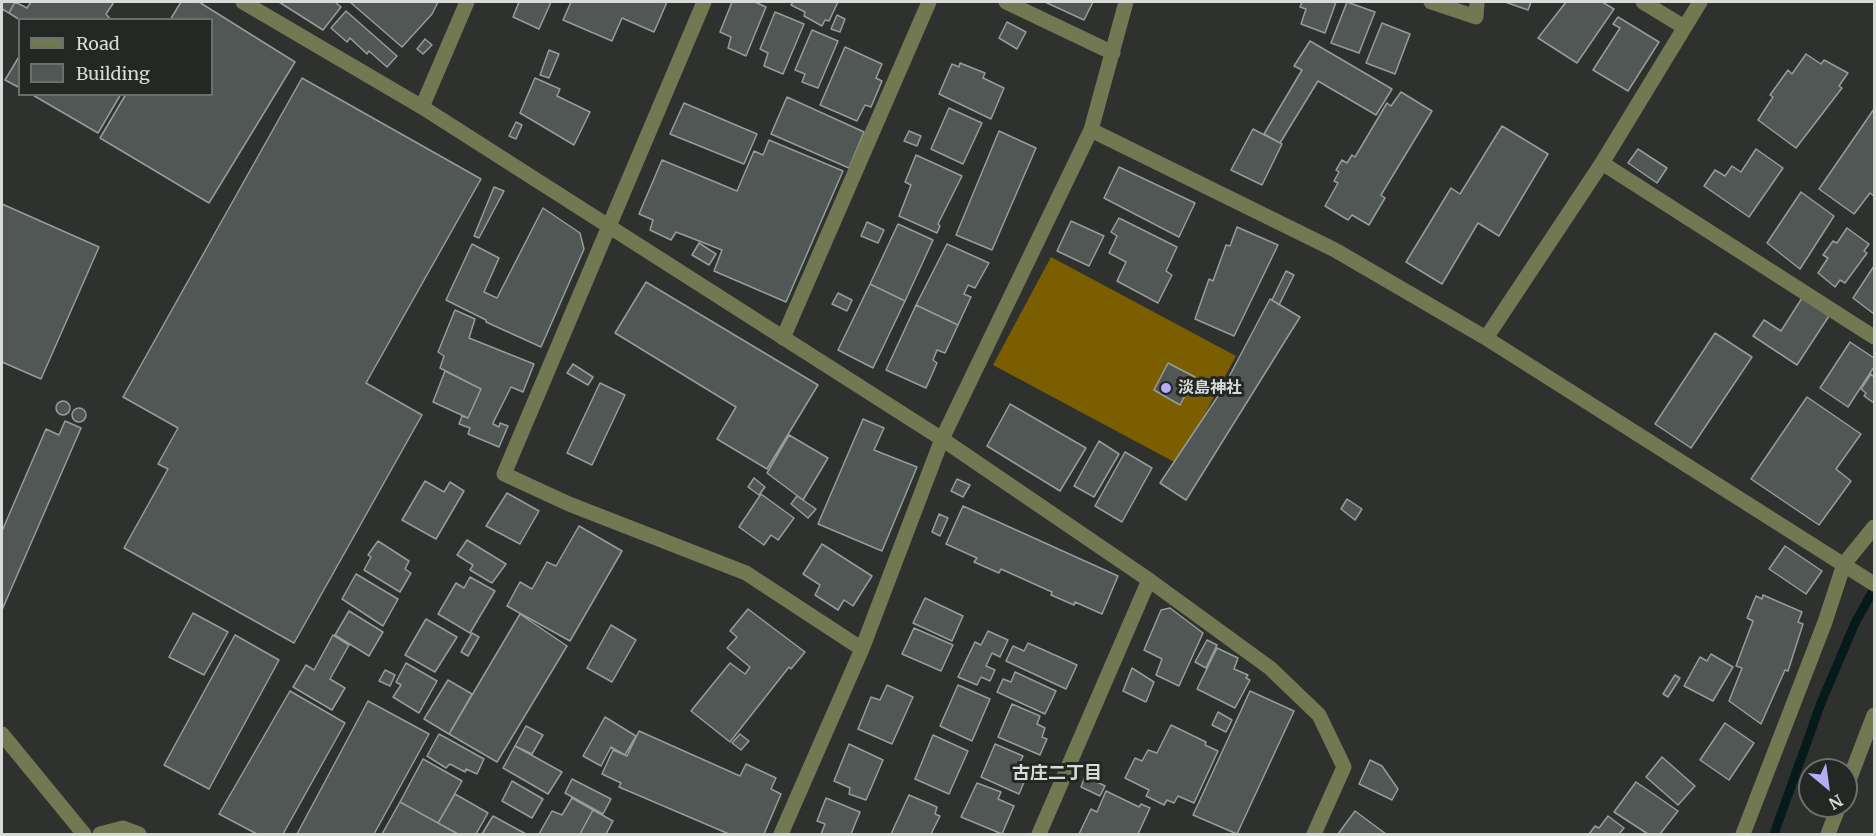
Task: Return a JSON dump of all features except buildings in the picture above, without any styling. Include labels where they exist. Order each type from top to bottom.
[{"type":"street","points":[[243,2],[423,107],[942,439],[1149,580],[1269,668],[1319,715],[1344,767],[1314,834]]},
{"type":"street","points":[[423,107],[467,2]]},
{"type":"street","points":[[704,2],[504,474],[569,504],[746,573],[862,649]]},
{"type":"street","points":[[783,338],[929,2]]},
{"type":"street","points":[[1006,2],[1113,53]]},
{"type":"street","points":[[781,834],[862,649],[942,439],[1091,130],[1126,2]]},
{"type":"street","points":[[1431,2],[1476,17],[1477,2]]},
{"type":"street","points":[[1643,2],[1684,27]]},
{"type":"street","points":[[1486,338],[1602,163],[1700,2]]},
{"type":"street","points":[[1091,130],[1335,250],[1486,338],[1870,581]]},
{"type":"street","points":[[1602,163],[1875,337]]},
{"type":"street","points":[[1743,834],[1825,622],[1844,564],[1875,526]]},
{"type":"street","points":[[1039,834],[1149,580]]},
{"type":"street","points":[[1858,758],[1875,715]]},
{"type":"street","points":[[2,734],[84,834]]},
{"type":"street","points":[[1827,834],[1834,818]]},
{"type":"street","points":[[100,834],[123,828],[139,834]]},
{"type":"shaded area","points":[[1051,257],[1236,356],[1178,464],[993,365]]},
{"type":"waterway","points":[[1774,834],[1821,703],[1855,623],[1874,589]]},
{"type":"place","name":"淡島神社","points":[[1166,388]]},
{"type":"district","name":"古庄二丁目","points":[[1057,774]]}]
